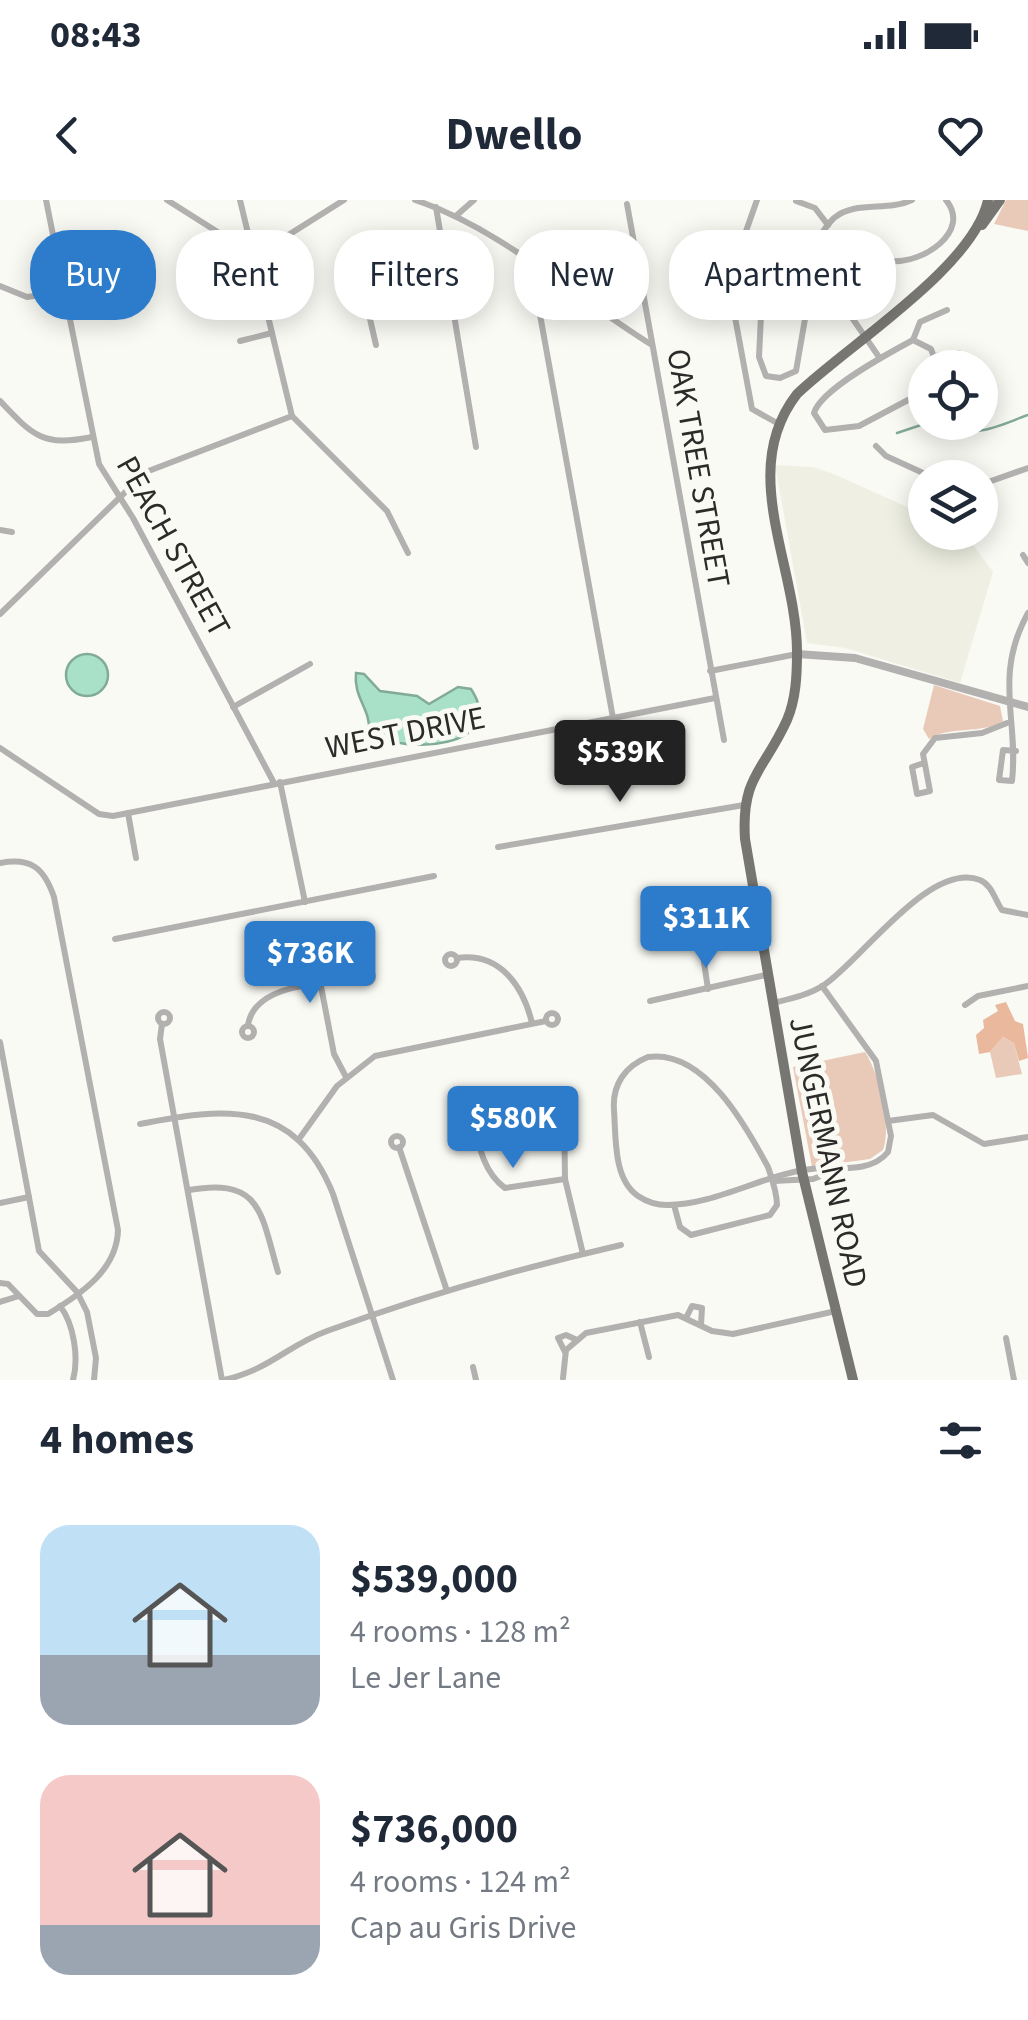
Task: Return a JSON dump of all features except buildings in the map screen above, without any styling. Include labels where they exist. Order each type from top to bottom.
[{"type":"main road","name":"JUNGERMANN ROAD","points":[[853,1380],[803,1176],[745,840],[744,804],[759,764],[788,717],[797,654],[769,477],[769,451],[777,423],[797,394],[961,253],[978,229],[988,200]]},
{"type":"main road","points":[[978,229],[1000,200]]},
{"type":"street","name":"PEACH STREET","points":[[46,200],[52,230]]},
{"type":"street","points":[[168,200],[215,230]]},
{"type":"street","points":[[240,200],[249,230]]},
{"type":"street","points":[[297,230],[344,200]]},
{"type":"street","points":[[414,200],[457,215],[514,253]]},
{"type":"street","points":[[457,215],[474,200]]},
{"type":"street","points":[[756,200],[732,280],[734,318],[752,409],[777,423]]},
{"type":"street","points":[[762,372],[758,332],[762,300],[754,273],[756,256],[772,246],[791,253],[810,251],[828,225],[858,208],[887,208],[912,200]]},
{"type":"street","points":[[896,259],[936,247],[955,223],[956,214],[946,200]]},
{"type":"street","points":[[796,201],[815,208],[828,225]]},
{"type":"street","name":"OAK TREE STREET","points":[[628,204],[724,740]]},
{"type":"street","points":[[436,207],[439,230]]},
{"type":"street","points":[[0,286],[30,297]]},
{"type":"street","points":[[908,400],[859,426],[825,430],[817,424],[817,404],[879,356],[913,340],[920,322],[946,310]]},
{"type":"street","name":"PEACH STREET","points":[[69,320],[92,437],[105,478],[120,496],[277,783],[305,902]]},
{"type":"street","points":[[269,320],[292,416],[388,511],[408,554]]},
{"type":"street","points":[[370,320],[376,344]]},
{"type":"street","points":[[453,320],[476,447]]},
{"type":"street","points":[[542,320],[612,718]]},
{"type":"street","points":[[614,320],[653,346]]},
{"type":"street","points":[[746,378],[762,372],[780,378],[796,371],[805,320]]},
{"type":"street","points":[[854,320],[879,356]]},
{"type":"street","points":[[240,341],[272,333]]},
{"type":"street","points":[[913,340],[927,350]]},
{"type":"street","points":[[0,401],[38,436],[61,443],[92,437]]},
{"type":"street","points":[[0,614],[120,496],[158,466],[292,416]]},
{"type":"street","points":[[876,446],[886,456],[908,466]]},
{"type":"street","points":[[998,479],[1028,468]]},
{"type":"street","points":[[0,530],[12,532]]},
{"type":"street","points":[[1016,751],[1003,750],[999,780],[1012,782],[1016,751],[1007,722],[1008,703],[1014,647],[1028,613]]},
{"type":"street","points":[[710,671],[797,654],[850,657],[1028,707]]},
{"type":"street","points":[[233,707],[310,664]]},
{"type":"street","name":"WEST DRIVE","points":[[0,748],[106,816],[715,698]]},
{"type":"street","points":[[924,763],[912,766],[917,794],[930,791],[923,754],[934,738],[982,733],[1007,722]]},
{"type":"street","points":[[498,847],[744,804]]},
{"type":"street","points":[[128,814],[136,858]]},
{"type":"street","points":[[0,863],[19,860],[32,864],[47,876],[54,897],[118,1230],[114,1258],[60,1306],[39,1315],[8,1284],[0,1283]]},
{"type":"street","points":[[115,939],[434,876]]},
{"type":"street","points":[[772,1003],[822,986],[902,910],[949,882],[978,880],[1002,910],[1028,915]]},
{"type":"street","points":[[694,896],[708,989]]},
{"type":"street","points":[[315,955],[334,1054],[346,1077]]},
{"type":"street","points":[[457,958],[478,956],[494,963],[521,989],[532,1024]]},
{"type":"street","points":[[650,1001],[766,975]]},
{"type":"street","points":[[248,1026],[250,1013],[263,998],[361,978]]},
{"type":"street","points":[[674,1205],[687,1234],[774,1213],[778,1204],[772,1180],[744,1126],[709,1085],[682,1061],[648,1057],[631,1066],[615,1091],[619,1163],[632,1192],[649,1202],[674,1205],[772,1180],[884,1157],[891,1141],[876,1061],[822,986]]},
{"type":"street","points":[[965,1005],[978,996],[1028,986]]},
{"type":"street","points":[[299,1139],[346,1077],[382,1053],[546,1021]]},
{"type":"street","points":[[162,1024],[160,1039],[223,1380],[272,1365],[323,1332],[447,1291],[622,1245]]},
{"type":"street","points":[[0,1042],[39,1251],[76,1292],[89,1320],[96,1358],[94,1380]]},
{"type":"street","points":[[564,1106],[565,1179],[583,1254]]},
{"type":"street","points":[[140,1124],[174,1117],[242,1113],[273,1123],[299,1139],[329,1185],[392,1380]]},
{"type":"street","points":[[888,1121],[933,1115],[984,1144],[1028,1137]]},
{"type":"street","points":[[479,1124],[478,1140],[490,1172],[505,1188],[565,1179]]},
{"type":"street","points":[[399,1148],[447,1291]]},
{"type":"street","points":[[189,1190],[222,1185],[248,1194],[260,1211],[278,1272]]},
{"type":"street","points":[[0,1203],[29,1197]]},
{"type":"street","points":[[0,1302],[19,1296]]},
{"type":"street","points":[[60,1306],[68,1321],[75,1354],[73,1380]]},
{"type":"street","points":[[686,1316],[692,1306],[702,1308],[701,1325]]},
{"type":"street","points":[[565,1352],[575,1339],[640,1322],[686,1316],[720,1334],[734,1334],[837,1310]]},
{"type":"street","points":[[640,1322],[649,1357]]},
{"type":"street","points":[[564,1378],[565,1352],[558,1338],[566,1335],[575,1339]]},
{"type":"street","points":[[1006,1338],[1014,1380]]},
{"type":"street","points":[[473,1367],[476,1380]]},
{"type":"shaded area","points":[[1006,200],[1028,200],[1028,231],[994,224]]},
{"type":"shaded area","points":[[775,465],[813,467],[908,507],[908,550],[977,550],[993,572],[960,683],[845,648],[807,643]]},
{"type":"shaded area","points":[[87,654],[102,660],[108,675],[102,690],[87,696],[72,690],[66,675],[72,660]]},
{"type":"shaded area","points":[[356,673],[364,674],[380,691],[417,696],[429,704],[458,687],[471,689],[479,709],[476,724],[465,735],[447,742],[404,744],[384,739],[369,731]]},
{"type":"shaded area","points":[[934,685],[1000,706],[1003,721],[929,739],[923,729]]},
{"type":"shaded area","points":[[1006,1002],[1015,1021],[1023,1024],[1028,1058],[1019,1061],[1014,1043],[1003,1037],[990,1052],[979,1054],[976,1035],[984,1028],[983,1020],[998,1011],[995,1005]]},
{"type":"shaded area","points":[[1003,1037],[1014,1043],[1022,1074],[996,1078],[990,1052]]},
{"type":"shaded area","points":[[865,1052],[883,1100],[883,1150],[870,1159],[812,1167],[793,1067]]},
{"type":"waterway","points":[[998,426],[1028,415]]},
{"type":"waterway","points":[[897,433],[908,429]]}]
